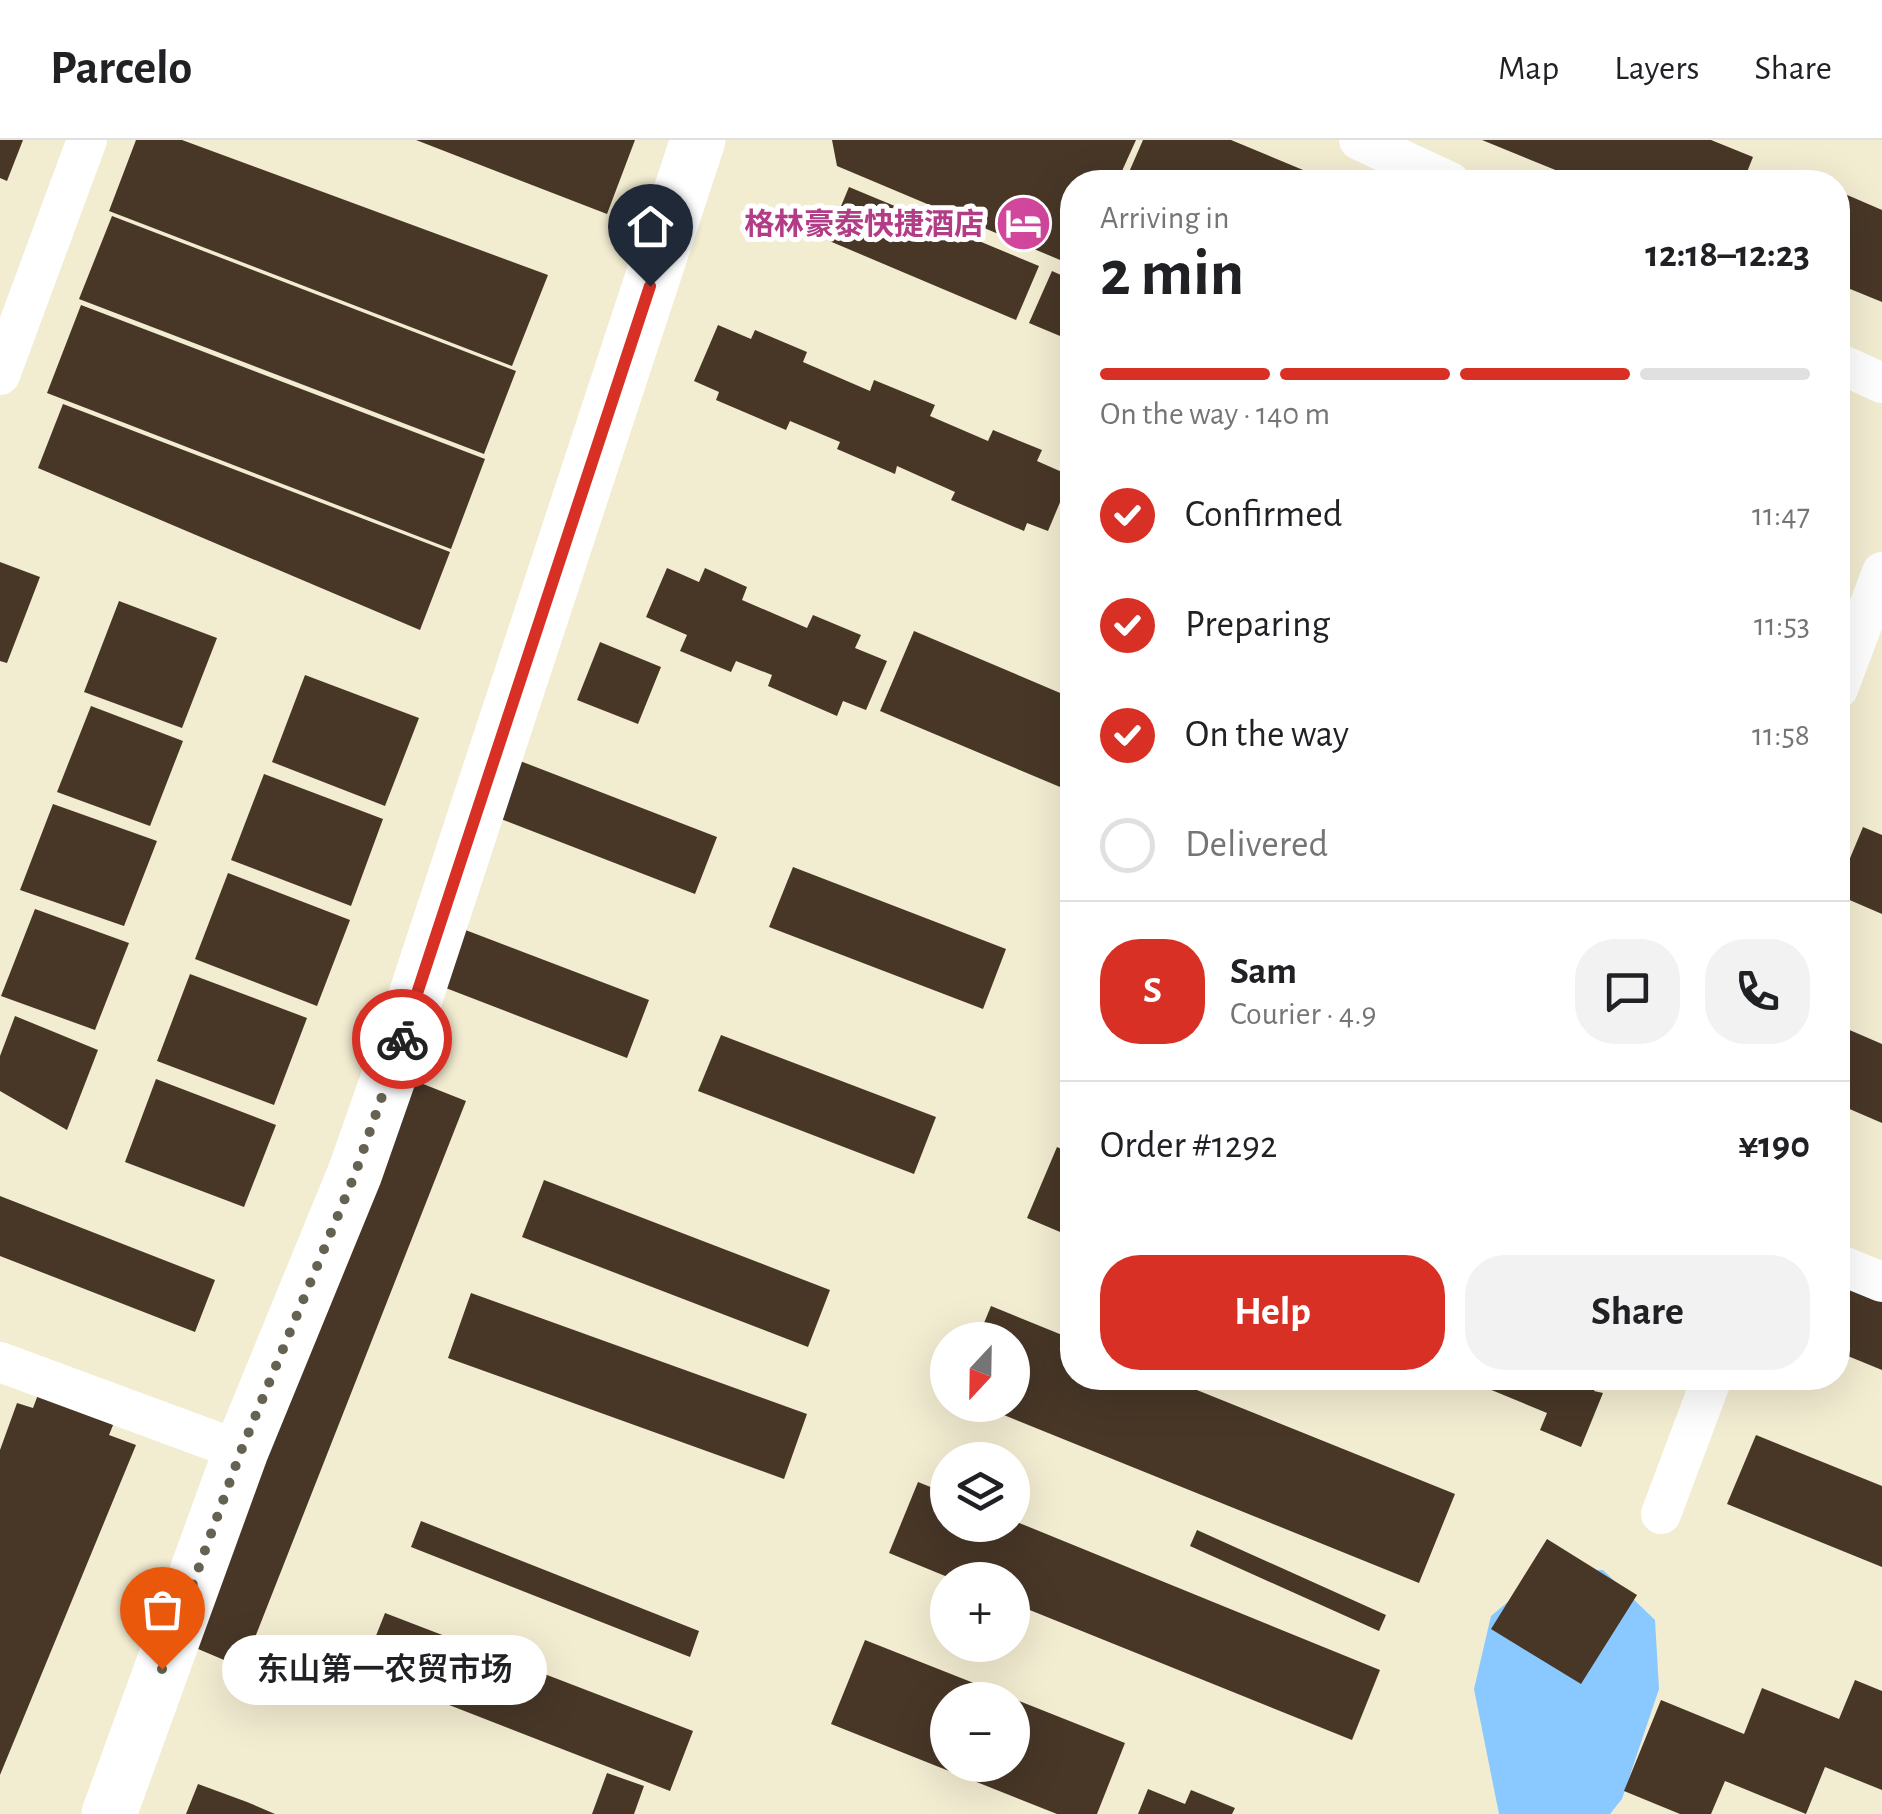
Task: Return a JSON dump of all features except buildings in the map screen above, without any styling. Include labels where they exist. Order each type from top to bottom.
[{"type":"main road","points":[[109,1814],[241,1451],[355,1174],[698,140]]},
{"type":"main road","points":[[68,1814],[241,1451]]},
{"type":"street","points":[[0,375],[87,140]]},
{"type":"street","points":[[1358,140],[1424,170]]},
{"type":"street","points":[[1850,369],[1882,384]]},
{"type":"street","points":[[1850,657],[1882,572]]},
{"type":"street","points":[[1850,1269],[1882,1282]]},
{"type":"street","points":[[0,1362],[241,1451]]},
{"type":"street","points":[[1662,1514],[1708,1390]]},
{"type":"water","points":[[1603,1570],[1655,1620],[1659,1689],[1622,1799],[1610,1814],[1499,1814],[1474,1689],[1491,1616],[1545,1571]]},
{"type":"way so far","points":[[162,1669],[241,1451],[355,1174],[402,1039]]},
{"type":"place","name":"格林豪泰快捷酒店","points":[[1023,224]]},
{"type":"place","name":"东山第一农贸市场","points":[[162,1669]]},
{"type":"route","points":[[402,1039],[650,286]]}]
